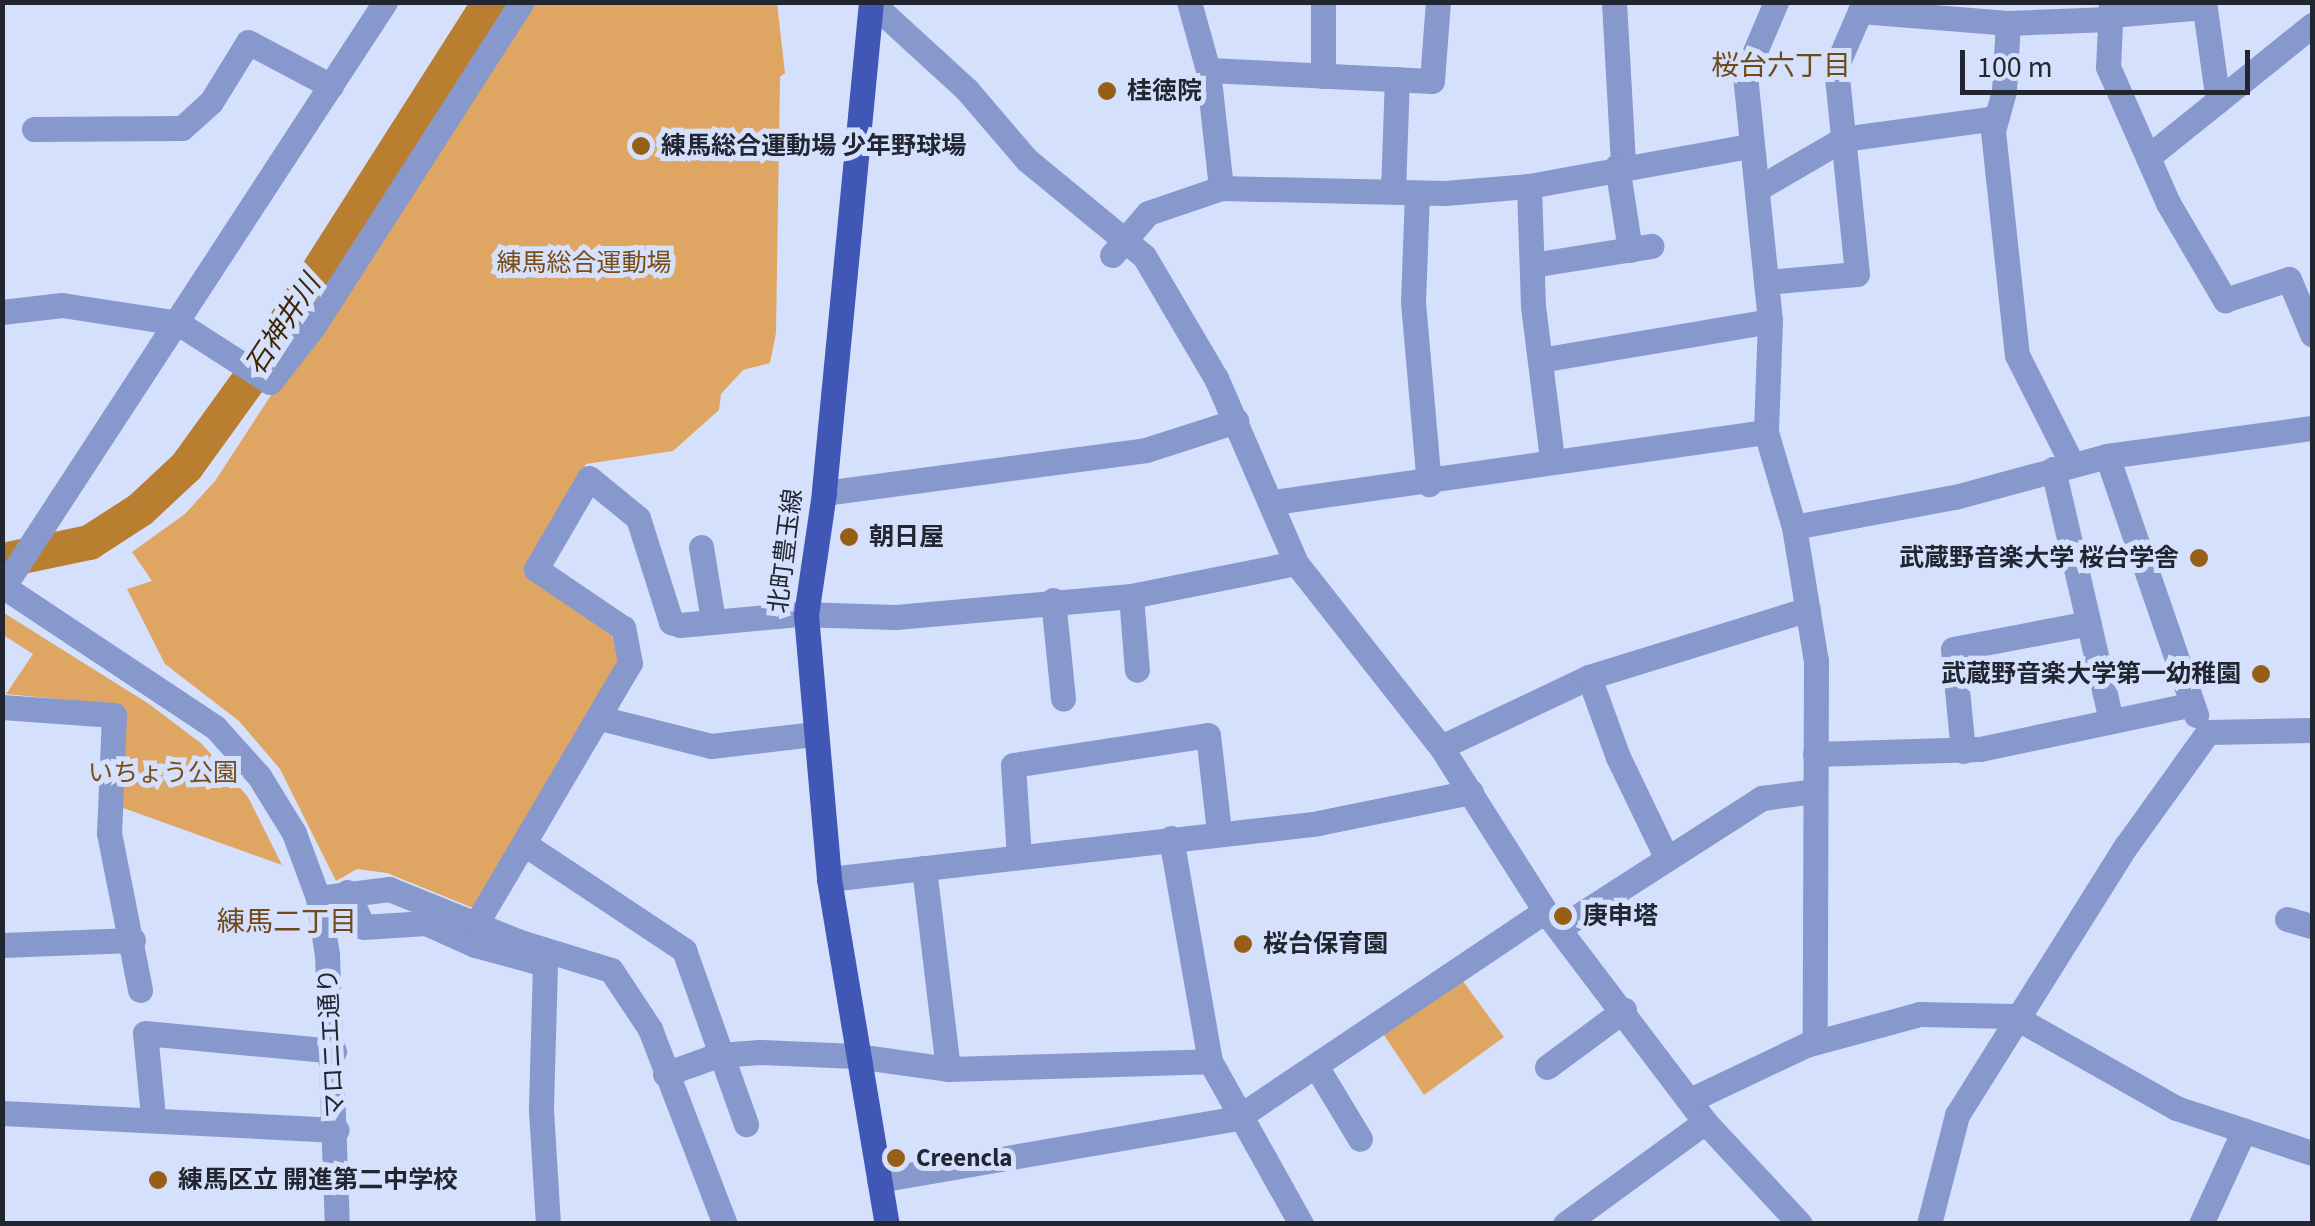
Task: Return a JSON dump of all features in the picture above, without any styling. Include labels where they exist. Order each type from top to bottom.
[{"type":"main road","name":"北町豊玉線","points":[[871,2],[824,492],[806,615],[829,879],[887,1224]]},
{"type":"street","points":[[6,585],[385,2]]},
{"type":"street","points":[[2,312],[62,305],[178,323],[270,382],[313,328],[522,2]]},
{"type":"street","points":[[871,2],[967,90],[1027,160],[1118,247],[1144,256],[1236,421],[1274,502],[1296,563],[1440,747],[1553,919],[1697,1111],[1800,1224]]},
{"type":"street","points":[[1189,2],[1208,70],[1221,188]]},
{"type":"street","points":[[1323,2],[1323,76]]},
{"type":"street","points":[[1532,266],[1641,248],[1620,165],[1614,2]]},
{"type":"street","points":[[1776,2],[1746,75],[1770,321],[1766,432],[1794,526],[1816,662],[1815,1042]]},
{"type":"street","points":[[1208,70],[1432,80],[1441,3]]},
{"type":"street","points":[[1766,282],[1857,274],[1836,67],[1862,7],[2008,23],[2205,5],[2218,101]]},
{"type":"street","points":[[2110,12],[2108,66],[2148,157],[2225,300],[2289,279],[2312,334]]},
{"type":"street","points":[[2008,23],[1996,118],[2017,356],[2062,466],[2089,624],[2111,721]]},
{"type":"street","points":[[2148,157],[2312,25]]},
{"type":"street","points":[[34,130],[182,128],[211,102],[248,42],[332,86]]},
{"type":"street","points":[[1397,80],[1429,484]]},
{"type":"street","points":[[1757,189],[1843,138],[1996,118]]},
{"type":"street","points":[[1118,247],[1148,213],[1221,188],[1405,192],[1529,186],[1620,165],[1750,146]]},
{"type":"street","points":[[1529,186],[1532,266],[1552,458]]},
{"type":"street","points":[[1540,360],[1770,321]]},
{"type":"street","points":[[824,492],[1146,450],[1236,421]]},
{"type":"street","points":[[1794,526],[1955,497],[2107,456],[2312,428]]},
{"type":"street","points":[[1274,502],[1429,484],[1552,458],[1766,432]]},
{"type":"street","points":[[2107,456],[2189,704],[2208,732]]},
{"type":"street","points":[[476,924],[630,663],[623,628],[536,568],[589,478],[638,518],[672,622],[806,615],[896,617],[1053,600],[1132,596],[1296,563]]},
{"type":"street","points":[[702,547],[713,620]]},
{"type":"street","name":"マロニエ通り","points":[[6,585],[214,727],[278,804],[318,898],[334,1051],[337,1224]]},
{"type":"street","points":[[1132,596],[1136,670]]},
{"type":"street","points":[[1053,600],[1064,698]]},
{"type":"street","points":[[1440,747],[1589,677],[1808,609]]},
{"type":"street","points":[[1963,750],[1952,648],[2089,624]]},
{"type":"street","points":[[1589,677],[1618,757],[1668,859]]},
{"type":"street","points":[[1815,754],[1963,750],[2189,704]]},
{"type":"street","points":[[2,707],[114,715],[109,833],[140,990]]},
{"type":"street","points":[[600,718],[711,746],[815,734]]},
{"type":"street","points":[[2208,732],[2312,731]]},
{"type":"street","points":[[1929,1224],[1948,1134],[2126,846],[2208,732]]},
{"type":"street","points":[[1018,856],[1012,765],[1208,735],[1220,832]]},
{"type":"street","points":[[879,1180],[1237,1118],[1553,919],[1668,859],[1762,798],[1814,791]]},
{"type":"street","points":[[829,879],[1318,823],[1471,792]]},
{"type":"street","points":[[1171,838],[1210,1060],[1237,1118],[1301,1224]]},
{"type":"street","points":[[526,845],[684,950],[718,1055],[746,1124]]},
{"type":"street","points":[[924,868],[948,1069]]},
{"type":"street","points":[[318,898],[388,889],[611,970],[650,1028],[726,1224]]},
{"type":"street","points":[[347,892],[362,927],[426,923],[475,946],[545,964],[541,1110],[548,1224]]},
{"type":"street","points":[[2286,919],[2312,926]]},
{"type":"street","points":[[2,945],[133,940]]},
{"type":"street","points":[[1547,1066],[1624,1010]]},
{"type":"street","points":[[1565,1224],[1593,1213],[1697,1111],[1815,1042],[1936,1012],[2020,1018],[2176,1108],[2312,1153]]},
{"type":"street","points":[[153,1116],[145,1033],[334,1051]]},
{"type":"street","points":[[665,1074],[718,1055],[856,1056],[948,1069],[1210,1060]]},
{"type":"street","points":[[1316,1066],[1360,1139]]},
{"type":"street","points":[[2,1113],[153,1116],[337,1130]]},
{"type":"street","points":[[2201,1224],[2244,1130]]},
{"type":"green space","name":"練馬総合運動場","points":[[527,3],[777,3],[785,73],[780,77],[776,333],[770,363],[743,370],[721,394],[719,410],[673,451],[586,464],[526,566],[611,631],[619,667],[473,908],[387,873],[357,869],[336,881],[280,769],[239,721],[165,664],[127,589],[152,581],[132,552],[185,514],[215,481]]},
{"type":"green space","name":"いちょう公園","points":[[4,613],[149,704],[202,744],[248,797],[282,865],[115,805],[121,705],[6,694],[33,654],[3,635]]},
{"type":"green space","points":[[1462,980],[1504,1037],[1424,1095],[1382,1032]]},
{"type":"waterway","name":"石神井川","points":[[2,560],[89,542],[140,509],[186,466],[249,379],[489,2]]},
{"type":"place","name":"桂徳院","points":[[1107,91]]},
{"type":"place","name":"練馬総合運動場 少年野球場","points":[[641,146]]},
{"type":"place","name":"朝日屋","points":[[849,537]]},
{"type":"place","name":"武蔵野音楽大学 桜台学舎","points":[[2199,558]]},
{"type":"place","name":"武蔵野音楽大学第一幼稚園","points":[[2261,674]]},
{"type":"place","name":"庚申塔","points":[[1563,916]]},
{"type":"place","name":"桜台保育園","points":[[1243,944]]},
{"type":"place","name":"Creencla","points":[[896,1158]]},
{"type":"place","name":"練馬区立 開進第二中学校","points":[[158,1180]]},
{"type":"district","name":"桜台六丁目","points":[[1781,66]]},
{"type":"district","name":"練馬二丁目","points":[[287,922]]}]
